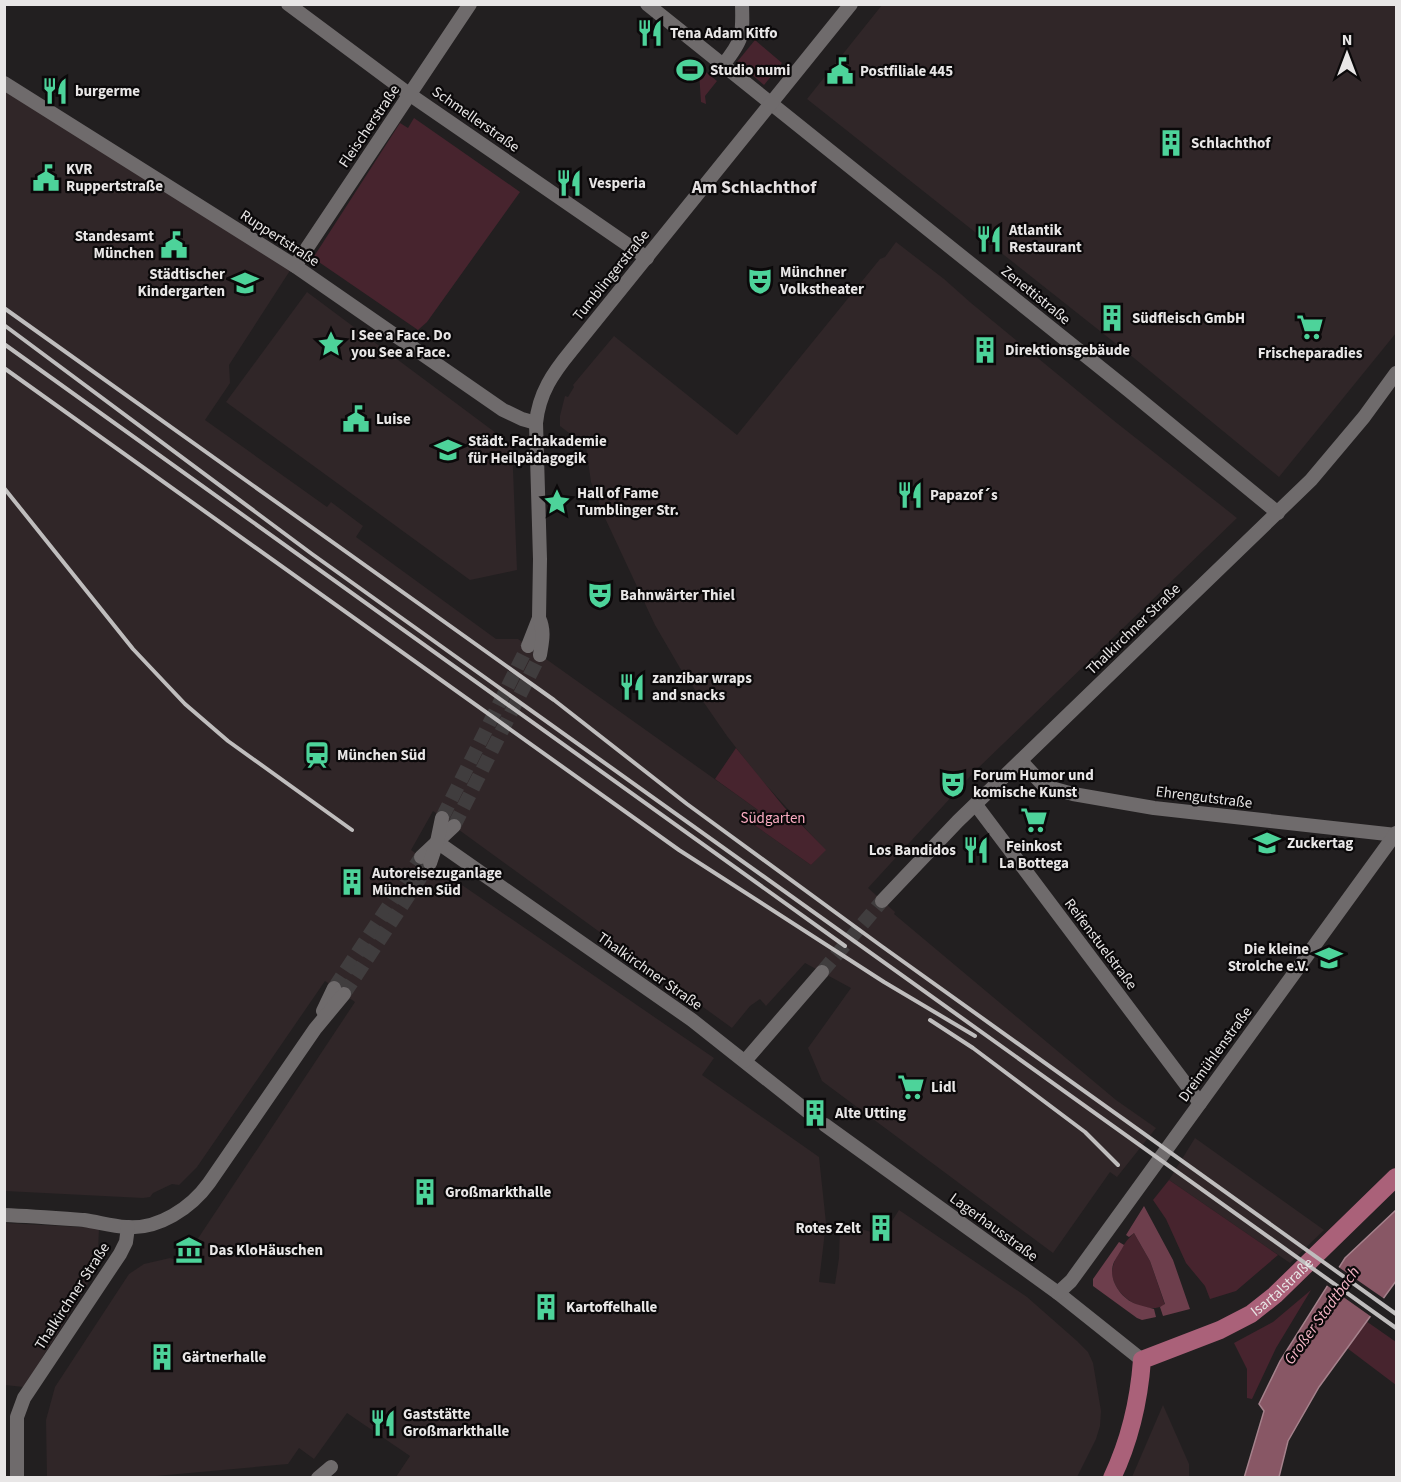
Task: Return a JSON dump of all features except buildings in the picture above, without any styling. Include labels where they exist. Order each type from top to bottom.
[{"type":"main road","name":"Isartalstraße","points":[[1142,1360],[1220,1330],[1251,1314],[1275,1295],[1396,1177]]},
{"type":"main road","points":[[1112,1478],[1122,1456],[1139,1399],[1142,1360]]},
{"type":"street","name":"Schmellerstraße","points":[[288,4],[410,94],[647,258]]},
{"type":"street","name":"Fleischerstraße","points":[[295,266],[470,4]]},
{"type":"street","points":[[647,4],[723,65],[741,38],[742,4]]},
{"type":"street","name":"Tumblingerstraße","points":[[540,655],[543,626],[540,618],[536,423],[542,395],[553,373],[851,4]]},
{"type":"street","name":"Zenettistraße","points":[[723,65],[1278,513]]},
{"type":"street","name":"Ruppertstraße","points":[[4,82],[295,266],[496,406],[515,417],[536,423]]},
{"type":"street","name":"Thalkirchner Straße","points":[[882,901],[975,805],[1278,513],[1336,452],[1396,373]]},
{"type":"street","name":"Tumblingerstraße","points":[[528,646],[535,625],[540,618]]},
{"type":"street","name":"Ehrengutstraße","points":[[1021,761],[1044,786],[1073,794],[1154,808],[1396,834]]},
{"type":"street","name":"Reifenstuelstraße","points":[[975,805],[1200,1103]]},
{"type":"street","points":[[425,860],[448,822]]},
{"type":"street","name":"Dreimühlenstraße","points":[[1058,1293],[1071,1281],[1396,834]]},
{"type":"street","name":"Thalkirchner Straße","points":[[437,842],[692,1020],[745,1061]]},
{"type":"street","points":[[807,1111],[745,1061],[822,972]]},
{"type":"street","points":[[4,1215],[94,1221],[128,1227],[150,1224],[170,1217],[190,1205],[200,1196],[339,991]]},
{"type":"street","name":"Lagerhausstraße","points":[[825,1125],[1058,1293],[1142,1360]]},
{"type":"street","name":"Thalkirchner Straße","points":[[17,1478],[11,1415],[120,1254],[126,1242],[128,1227]]},
{"type":"street","points":[[318,1478],[331,1467]]},
{"type":"shaded area","points":[[882,5],[1396,5],[1396,333],[1279,477],[1134,358],[807,99]]},
{"type":"shaded area","points":[[4,83],[291,269],[229,365],[230,383],[205,420],[327,507],[331,502],[363,526],[356,537],[496,639],[518,639],[758,810],[750,822],[811,865],[825,850],[758,776],[680,668],[655,625],[605,518],[591,482],[586,446],[560,426],[565,396],[568,397],[573,385],[614,336],[737,435],[896,242],[944,279],[1113,420],[1237,518],[976,770],[868,888],[895,912],[894,914],[1116,1100],[1156,1128],[1117,1177],[1110,1172],[1053,1253],[822,1081],[808,1048],[851,988],[805,963],[766,1006],[760,999],[750,1006],[732,1028],[433,811],[411,850],[714,1058],[702,1075],[819,1157],[826,1223],[819,1282],[835,1284],[840,1226],[883,1235],[899,1210],[1027,1297],[1077,1341],[1088,1352],[1093,1363],[1101,1411],[1096,1439],[1077,1477],[396,1477],[410,1456],[347,1413],[314,1459],[299,1448],[288,1464],[145,1477],[47,1477],[46,1420],[55,1387],[129,1274],[144,1264],[170,1258],[177,1260],[190,1241],[195,1243],[355,1002],[325,981],[197,1167],[179,1185],[172,1184],[153,1193],[150,1197],[143,1198],[5,1191]]},
{"type":"shaded area","points":[[307,292],[512,445],[517,570],[470,580],[226,402]]},
{"type":"shaded area","points":[[1195,1138],[1324,1230],[1290,1263],[1169,1180]]},
{"type":"shaded area","points":[[1144,1206],[1173,1260],[1190,1309],[1163,1316],[1160,1307],[1165,1304],[1150,1261],[1134,1233],[1129,1237],[1126,1235]]},
{"type":"shaded area","points":[[4,1223],[99,1228],[98,1252],[87,1286],[24,1387],[5,1385]]},
{"type":"shaded area","points":[[1119,1242],[1124,1245],[1112,1268],[1116,1287],[1130,1301],[1154,1309],[1156,1317],[1142,1320],[1137,1318],[1093,1286],[1093,1279]]},
{"type":"shaded area","points":[[1163,1405],[1189,1464],[1189,1477],[1132,1477]]},
{"type":"green space","points":[[755,40],[782,63],[764,85],[737,62]]},
{"type":"green space","points":[[702,69],[717,81],[705,96],[706,104],[701,102],[699,72]]},
{"type":"green space","points":[[414,118],[520,192],[427,322],[418,330],[313,258],[400,123],[408,128]]},
{"type":"green space","name":"Südgarten","points":[[736,748],[784,807],[826,850],[811,865],[750,822],[758,810],[715,779]]},
{"type":"green space","points":[[1169,1180],[1278,1255],[1236,1291],[1210,1299],[1205,1286],[1186,1263],[1166,1219],[1153,1200]]},
{"type":"green space","points":[[1134,1233],[1150,1261],[1165,1305],[1157,1308],[1148,1308],[1131,1302],[1118,1289],[1114,1281],[1112,1273],[1114,1262]]},
{"type":"green space","points":[[1311,1290],[1276,1348],[1252,1399],[1247,1398],[1247,1369],[1234,1343],[1273,1322]]},
{"type":"green space","points":[[1366,1321],[1396,1342],[1396,1385],[1347,1348]]},
{"type":"water","name":"Großer Stadtbach","points":[[1396,1210],[1396,1281],[1319,1387],[1288,1441],[1279,1477],[1244,1478],[1264,1411],[1259,1404],[1280,1361],[1345,1258]]},
{"type":"pier","points":[[1337,1266],[1386,1300],[1373,1318],[1325,1284]]},
{"type":"tunnel","points":[[442,818],[528,646]]},
{"type":"tunnel","points":[[454,826],[540,655]]},
{"type":"tunnel","points":[[334,988],[421,857]]},
{"type":"tunnel","points":[[344,994],[430,863]]},
{"type":"tunnel","points":[[822,972],[882,901]]},
{"type":"tunnel","points":[[807,1111],[825,1125]]},
{"type":"railway","points":[[4,308],[554,700],[687,804],[880,945],[1396,1314]]},
{"type":"railway","points":[[4,325],[312,554],[1396,1328]]},
{"type":"railway","points":[[4,344],[845,946]]},
{"type":"railway","points":[[4,368],[679,850],[884,982],[975,1036]]},
{"type":"railway","points":[[4,488],[133,649],[185,704],[228,741],[352,830]]},
{"type":"railway","points":[[930,1020],[973,1048],[1085,1132],[1118,1165]]},
{"type":"place","name":"Tena Adam Kitfo","points":[[650,33]]},
{"type":"place","name":"Studio numi","points":[[690,70]]},
{"type":"place","name":"Postfiliale 445","points":[[840,71]]},
{"type":"place","name":"burgerme","points":[[55,91]]},
{"type":"place","name":"Schlachthof","points":[[1171,143]]},
{"type":"place","name":"KVR Ruppertstraße","points":[[46,178]]},
{"type":"place","name":"Vesperia","points":[[569,183]]},
{"type":"place","name":"Atlantik Restaurant","points":[[989,239]]},
{"type":"place","name":"Standesamt München","points":[[174,245]]},
{"type":"place","name":"Münchner Volkstheater","points":[[760,281]]},
{"type":"place","name":"Städtischer Kindergarten","points":[[245,283]]},
{"type":"place","name":"Südfleisch GmbH","points":[[1112,318]]},
{"type":"place","name":"Frischeparadies","points":[[1310,327]]},
{"type":"place","name":"I See a Face. Do you See a Face.","points":[[331,344]]},
{"type":"place","name":"Direktionsgebäude","points":[[985,350]]},
{"type":"place","name":"Luise","points":[[356,419]]},
{"type":"place","name":"Städt. Fachakademie für Heilpädagogik","points":[[448,450]]},
{"type":"place","name":"Papazof´s","points":[[910,495]]},
{"type":"place","name":"Hall of Fame Tumblinger Str.","points":[[557,502]]},
{"type":"place","name":"Bahnwärter Thiel","points":[[600,595]]},
{"type":"place","name":"zanzibar wraps and snacks","points":[[632,687]]},
{"type":"place","name":"München Süd","points":[[317,755]]},
{"type":"place","name":"Forum Humor und komische Kunst","points":[[953,784]]},
{"type":"place","name":"Feinkost La Bottega","points":[[1034,820]]},
{"type":"place","name":"Zuckertag","points":[[1267,843]]},
{"type":"place","name":"Los Bandidos","points":[[976,850]]},
{"type":"place","name":"Autoreisezuganlage München Süd","points":[[352,882]]},
{"type":"place","name":"Die kleine Strolche e.V.","points":[[1329,958]]},
{"type":"place","name":"Lidl","points":[[911,1087]]},
{"type":"place","name":"Alte Utting","points":[[815,1113]]},
{"type":"place","name":"Großmarkthalle","points":[[425,1192]]},
{"type":"place","name":"Rotes Zelt","points":[[881,1228]]},
{"type":"place","name":"Das KloHäuschen","points":[[189,1250]]},
{"type":"place","name":"Kartoffelhalle","points":[[546,1307]]},
{"type":"place","name":"Gärtnerhalle","points":[[162,1357]]},
{"type":"place","name":"Gaststätte Großmarkthalle","points":[[383,1423]]},
{"type":"district","name":"Am Schlachthof","points":[[754,187]]}]
